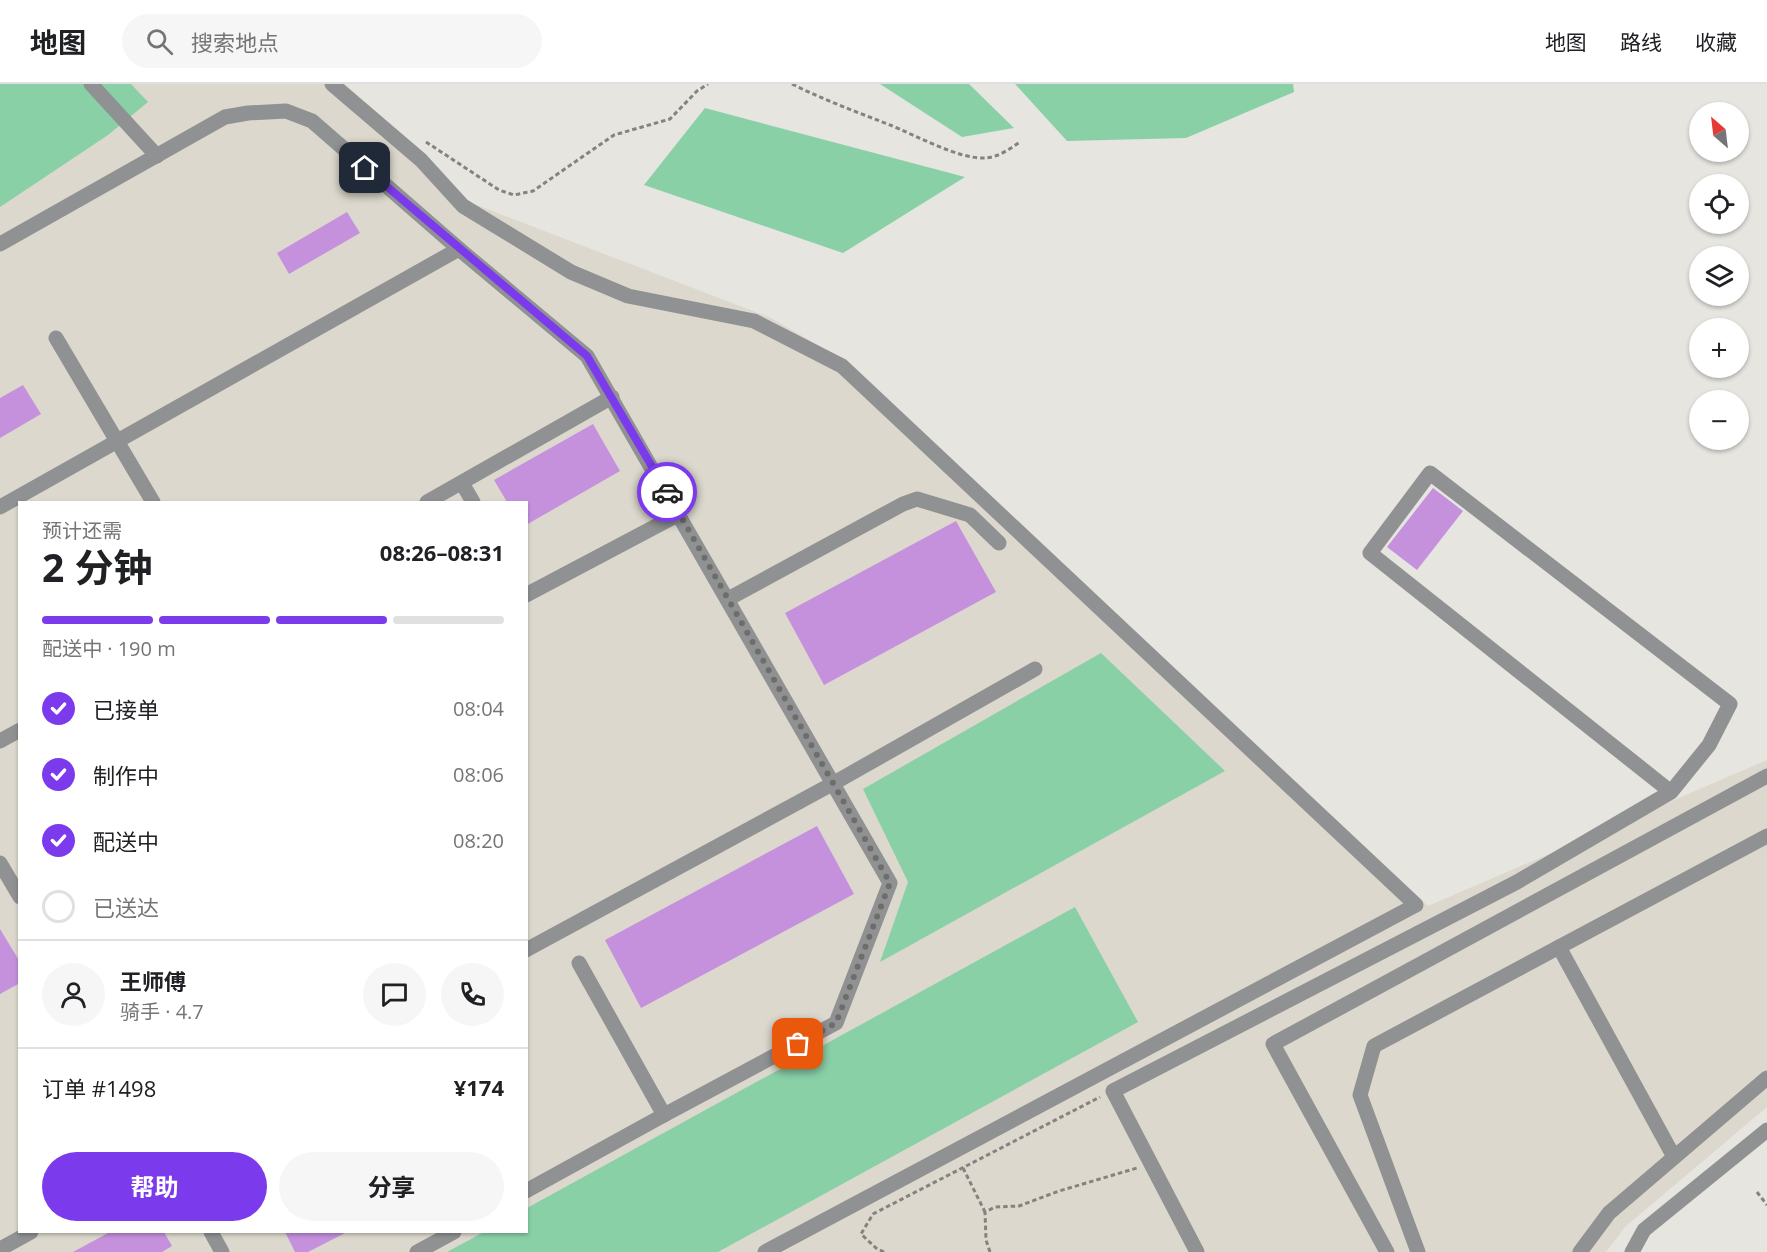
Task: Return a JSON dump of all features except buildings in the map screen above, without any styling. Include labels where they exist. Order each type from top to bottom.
[{"type":"street","points":[[91,84],[156,156]]},
{"type":"street","points":[[332,84],[421,160],[463,206],[571,272],[628,296],[754,321],[842,366],[1416,905],[765,1252]]},
{"type":"street","points":[[0,244],[225,117],[286,111],[312,121],[459,249],[587,356],[890,883],[836,1023],[528,1190]]},
{"type":"street","points":[[0,507],[459,249]]},
{"type":"street","points":[[56,338],[152,501]]},
{"type":"street","points":[[429,501],[612,397]]},
{"type":"street","points":[[1197,1252],[1113,1091],[1517,882],[1671,792],[1709,745],[1730,704],[1430,473],[1370,554],[1671,792]]},
{"type":"street","points":[[462,483],[472,501]]},
{"type":"street","points":[[728,599],[903,504],[917,499],[970,515],[999,543]]},
{"type":"street","points":[[528,594],[679,514]]},
{"type":"street","points":[[528,949],[834,783],[1035,669]]},
{"type":"street","points":[[0,741],[18,731]]},
{"type":"street","points":[[1387,1252],[1273,1044],[1767,776]]},
{"type":"street","points":[[1418,1252],[1360,1095],[1374,1046],[1765,842]]},
{"type":"street","points":[[0,863],[18,894]]},
{"type":"street","points":[[1559,948],[1674,1157]]},
{"type":"street","points":[[579,963],[664,1115]]},
{"type":"street","points":[[1580,1252],[1609,1212],[1767,1078]]},
{"type":"street","points":[[1632,1252],[1644,1230],[1767,1130]]},
{"type":"street","points":[[0,1249],[29,1233]]},
{"type":"street","points":[[212,1233],[222,1252]]},
{"type":"street","points":[[417,1252],[452,1233]]},
{"type":"path","points":[[424,141],[499,190],[514,195],[533,191],[614,135],[670,119],[696,91],[708,84]]},
{"type":"path","points":[[792,84],[824,100],[968,155],[987,158],[1004,152],[1020,142]]},
{"type":"path","points":[[884,1252],[861,1234],[873,1214],[1113,1091]]},
{"type":"path","points":[[985,1212],[995,1207],[1019,1206],[1150,1163]]},
{"type":"path","points":[[963,1168],[985,1212],[986,1240],[990,1252]]},
{"type":"path","points":[[1757,1192],[1766,1203]]},
{"type":"shaded area","points":[[0,84],[345,84],[421,151],[469,202],[771,318],[842,359],[1428,906],[1767,760],[1767,1107],[1625,1227],[1606,1252],[0,1252]]},
{"type":"green space","points":[[0,84],[131,84],[148,102],[108,135],[0,207]]},
{"type":"green space","points":[[880,84],[969,84],[1014,128],[962,137]]},
{"type":"green space","points":[[1015,84],[1293,84],[1294,92],[1186,138],[1067,141]]},
{"type":"green space","points":[[705,108],[965,177],[843,253],[644,185]]},
{"type":"green space","points":[[1101,653],[1225,771],[880,962],[908,882],[863,789]]},
{"type":"green space","points":[[1075,907],[1138,1022],[718,1252],[447,1252],[482,1233],[528,1233],[528,1207]]},
{"type":"way so far","points":[[667,492],[890,883],[836,1023],[798,1044]]},
{"type":"route","points":[[365,168],[587,356],[667,492]]}]
